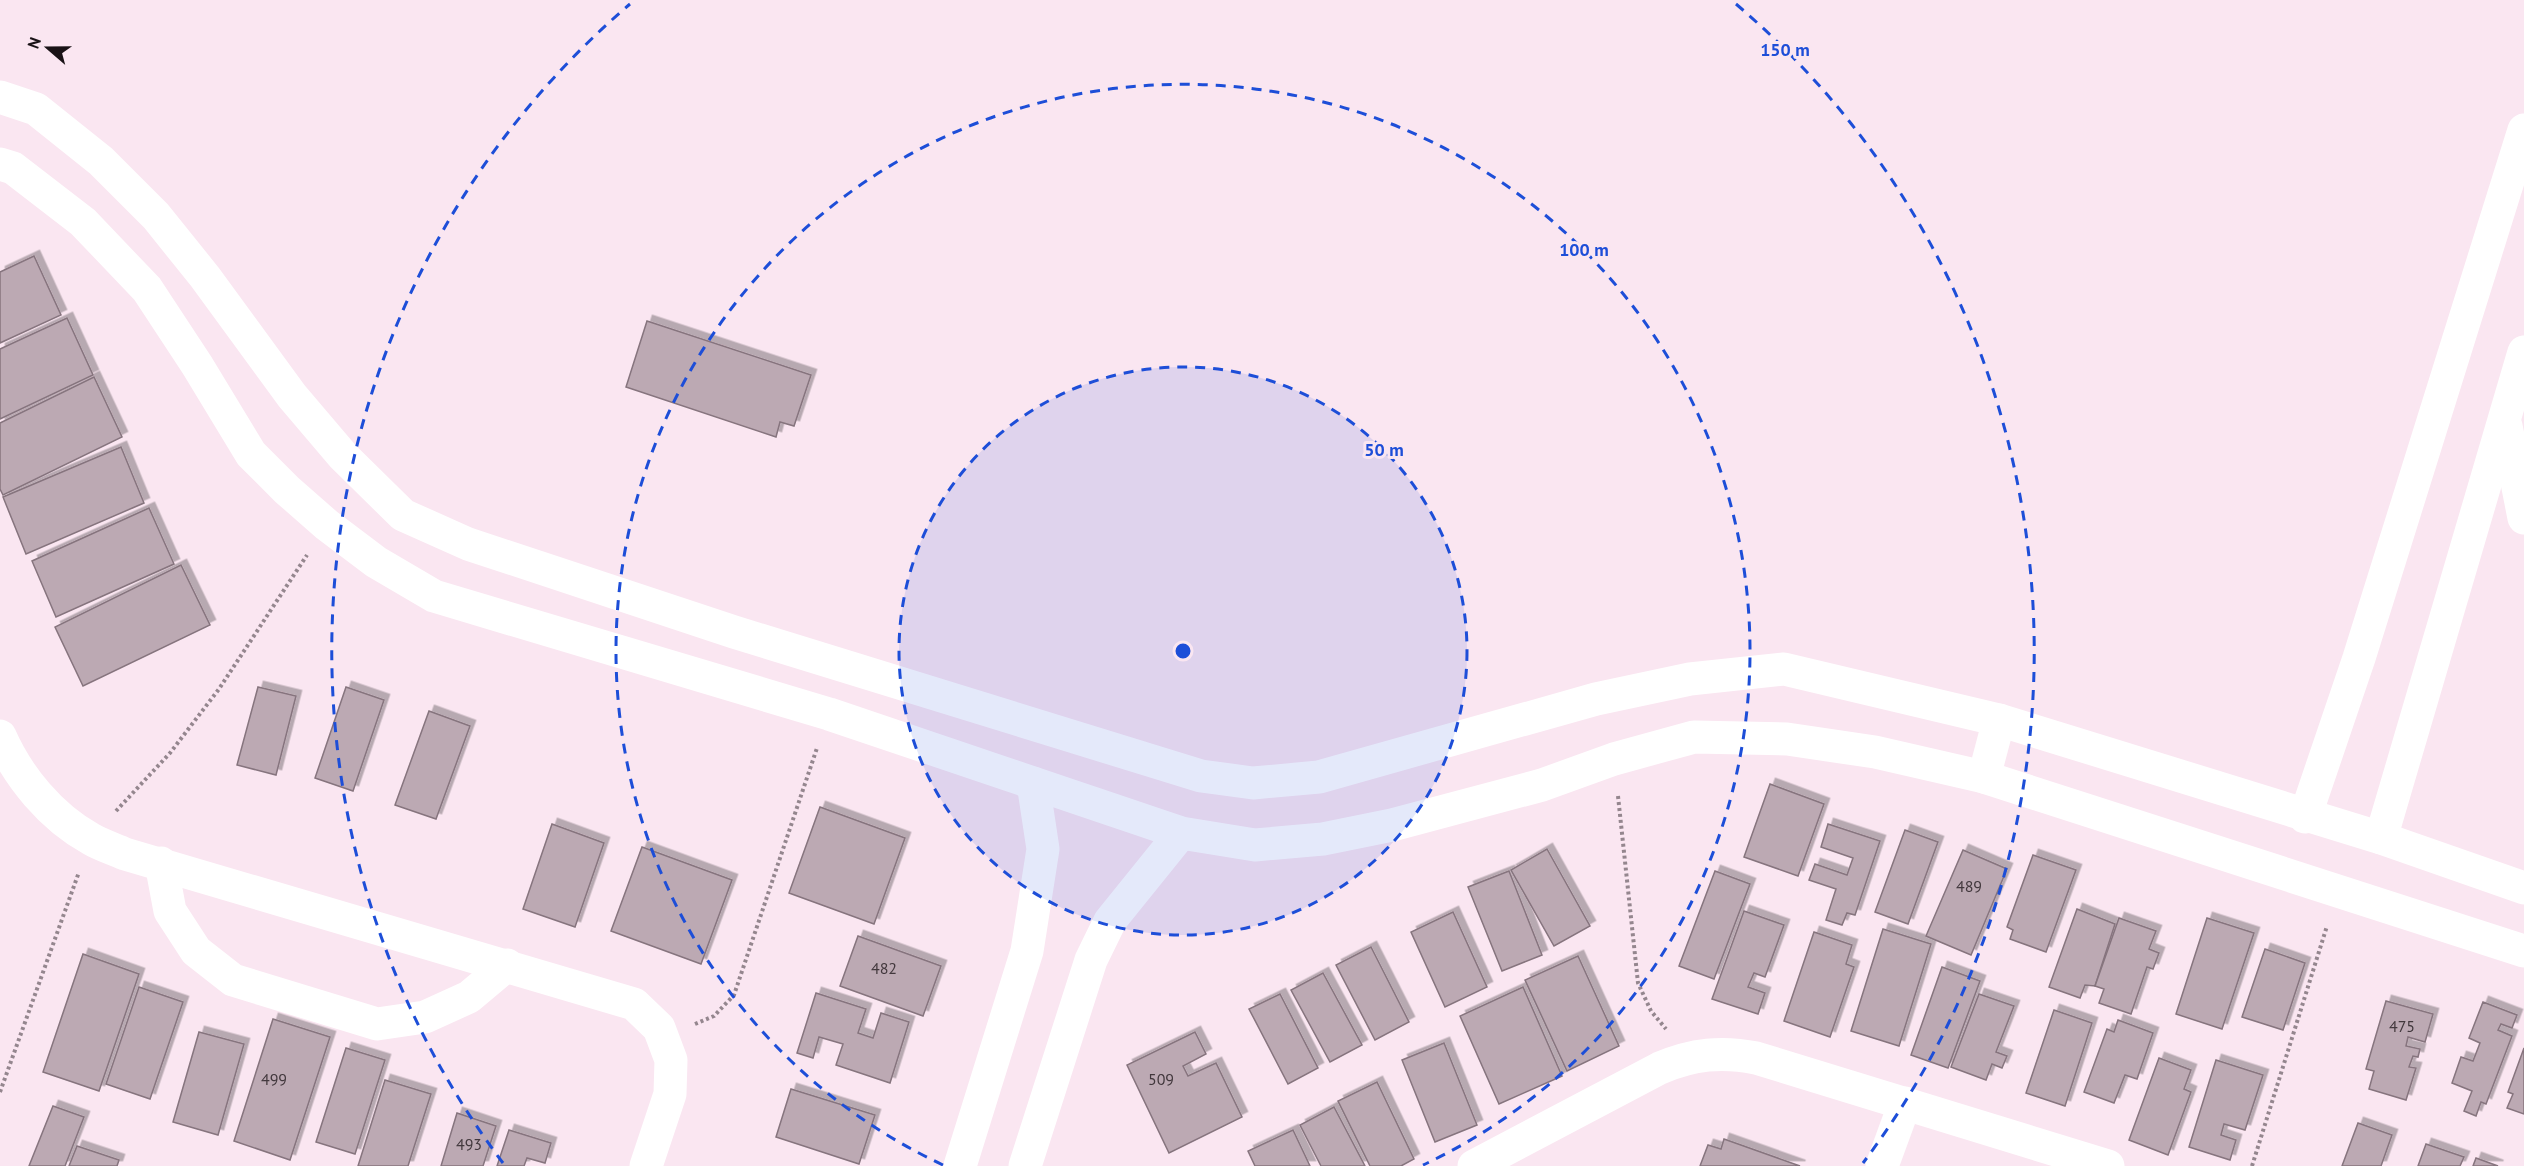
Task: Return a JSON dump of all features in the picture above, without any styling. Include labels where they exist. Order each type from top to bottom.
[{"type":"street","points":[[0,98],[36,109],[101,161],[156,216],[205,277],[292,396],[343,456],[403,514],[468,544],[734,632],[1201,776],[1253,783],[1319,777],[1608,696],[1690,679],[1784,669],[1999,720],[2305,817],[2381,838],[2524,888]]},
{"type":"street","points":[[2305,817],[2360,658],[2524,130]]},
{"type":"street","points":[[0,164],[13,168],[83,222],[147,290],[197,365],[251,454],[287,490],[327,525],[376,562],[435,596],[829,714],[1181,833],[1255,844],[1323,840],[1392,825],[1542,785],[1614,759],[1694,737],[1787,739],[1875,752],[1984,777],[2524,951]]},
{"type":"street","points":[[2381,838],[2524,352]]},
{"type":"street","points":[[2504,417],[2524,518]]},
{"type":"street","points":[[718,681],[734,632]]},
{"type":"street","points":[[1984,777],[1999,720]]},
{"type":"street","points":[[3,749],[43,803],[90,839],[125,854],[634,1004],[659,1028],[671,1060],[670,1094],[646,1166]]},
{"type":"street","points":[[960,1166],[1027,951],[1043,849],[1033,783]]},
{"type":"street","points":[[1025,1166],[1091,960],[1110,921],[1181,833]]},
{"type":"street","points":[[161,863],[170,911],[196,951],[233,980],[377,1024],[425,1017],[469,997],[507,965]]},
{"type":"street","points":[[1474,1166],[1660,1068],[1679,1060],[1718,1053],[1756,1058],[2108,1166]]},
{"type":"street","points":[[1882,1166],[1905,1102]]},
{"type":"path","points":[[0,1092],[90,839],[170,753],[219,689],[327,525]]},
{"type":"path","points":[[659,1028],[688,1028],[714,1016],[734,995],[829,714]]},
{"type":"path","points":[[1614,759],[1638,983],[1651,1011],[1667,1031],[1699,1055]]},
{"type":"path","points":[[2252,1166],[2338,890]]},
{"type":"building","points":[[34,256],[61,315],[0,343],[0,272]]},
{"type":"building","points":[[67,318],[93,375],[0,419],[0,349]]},
{"type":"building","points":[[647,321],[811,375],[794,426],[780,422],[776,437],[626,387]]},
{"type":"building","points":[[94,377],[122,437],[3,495],[0,489],[0,423]]},
{"type":"building","points":[[121,447],[144,503],[26,554],[3,497]]},
{"type":"building","points":[[149,508],[174,564],[56,617],[32,561]]},
{"type":"building","points":[[181,565],[210,625],[83,686],[55,627]]},
{"type":"building","points":[[258,687],[296,696],[276,775],[237,765]]},
{"type":"building","points":[[346,687],[384,700],[353,791],[315,778]]},
{"type":"building","points":[[429,711],[470,726],[436,819],[395,805]]},
{"type":"building","points":[[1770,784],[1824,804],[1798,876],[1744,857]]},
{"type":"building","points":[[820,807],[905,838],[874,924],[789,893]]},
{"type":"building","points":[[552,824],[604,843],[575,927],[523,909]]},
{"type":"building","points":[[1828,824],[1880,841],[1855,915],[1847,913],[1842,925],[1826,920],[1836,889],[1809,880],[1815,864],[1847,875],[1853,858],[1821,847]]},
{"type":"building","points":[[1905,830],[1938,842],[1908,924],[1875,912]]},
{"type":"building","points":[[642,847],[732,880],[701,964],[611,931]]},
{"type":"building","points":[[1547,849],[1590,926],[1554,946],[1511,870]]},
{"type":"building","points":[[1963,850],[2007,869],[1971,955],[1926,936]]},
{"type":"building","points":[[2033,855],[2076,870],[2046,952],[2010,939],[2013,930],[2007,927]]},
{"type":"building","points":[[1509,871],[1542,955],[1502,971],[1468,887]]},
{"type":"building","points":[[1715,871],[1750,884],[1714,979],[1679,966]]},
{"type":"building","points":[[2077,909],[2115,924],[2095,986],[2085,985],[2080,998],[2049,987]]},
{"type":"building","points":[[1744,911],[1784,925],[1765,977],[1754,973],[1748,987],[1765,993],[1758,1014],[1712,999]]},
{"type":"building","points":[[1453,912],[1487,987],[1445,1007],[1411,932]]},
{"type":"building","points":[[2119,918],[2156,931],[2149,949],[2159,953],[2153,969],[2147,967],[2131,1014],[2099,1003],[2104,989],[2095,986]]},
{"type":"building","points":[[2207,918],[2254,933],[2222,1029],[2176,1014]]},
{"type":"building","points":[[1883,929],[1931,944],[1899,1046],[1851,1031]]},
{"type":"building","points":[[1814,932],[1852,945],[1846,964],[1854,967],[1830,1037],[1784,1021]]},
{"type":"building","points":[[858,936],[941,966],[923,1016],[840,986]]},
{"type":"building","points":[[1371,947],[1409,1022],[1375,1040],[1336,965]]},
{"type":"building","points":[[2265,949],[2305,963],[2283,1030],[2242,1017]]},
{"type":"building","points":[[83,954],[139,974],[99,1091],[43,1072]]},
{"type":"building","points":[[1578,956],[1619,1046],[1567,1071],[1525,980]]},
{"type":"building","points":[[1942,967],[1980,981],[1948,1068],[1911,1055]]},
{"type":"building","points":[[1323,973],[1362,1045],[1330,1062],[1291,990]]},
{"type":"building","points":[[139,987],[183,1002],[150,1099],[106,1084]]},
{"type":"building","points":[[1523,987],[1562,1076],[1499,1104],[1460,1016]]},
{"type":"building","points":[[816,993],[866,1009],[858,1033],[873,1038],[881,1013],[909,1022],[890,1083],[836,1065],[843,1044],[819,1037],[813,1058],[797,1053]]},
{"type":"building","points":[[1280,994],[1318,1068],[1288,1084],[1249,1009]]},
{"type":"building","points":[[1979,994],[2014,1006],[1996,1052],[2007,1056],[2002,1068],[1992,1064],[1986,1080],[1951,1067]]},
{"type":"building","points":[[2386,1001],[2433,1014],[2425,1042],[2408,1037],[2406,1046],[2420,1049],[2418,1057],[2413,1056],[2409,1067],[2416,1068],[2406,1100],[2369,1089],[2374,1071],[2366,1069]]},
{"type":"building","points":[[2483,1002],[2517,1015],[2512,1028],[2501,1024],[2498,1030],[2512,1036],[2486,1104],[2481,1102],[2476,1116],[2464,1111],[2472,1091],[2452,1083],[2461,1057],[2473,1061],[2480,1043],[2469,1038]]},
{"type":"building","points":[[2054,1010],[2092,1023],[2065,1106],[2026,1093]]},
{"type":"building","points":[[273,1019],[330,1037],[290,1160],[234,1141]]},
{"type":"building","points":[[2118,1020],[2153,1033],[2137,1079],[2125,1075],[2114,1103],[2084,1092],[2107,1029],[2114,1032]]},
{"type":"building","points":[[199,1032],[244,1044],[218,1135],[173,1122]]},
{"type":"building","points":[[1195,1032],[1206,1054],[1183,1066],[1188,1076],[1216,1063],[1242,1117],[1169,1153],[1127,1065]]},
{"type":"building","points":[[1444,1043],[1477,1125],[1435,1142],[1402,1060]]},
{"type":"building","points":[[346,1048],[385,1060],[355,1154],[316,1142]]},
{"type":"building","points":[[2524,1048],[2524,1114],[2507,1108],[2513,1094],[2508,1092]]},
{"type":"building","points":[[2159,1058],[2191,1070],[2184,1089],[2191,1092],[2168,1155],[2129,1140]]},
{"type":"building","points":[[2216,1060],[2263,1075],[2245,1130],[2224,1124],[2221,1135],[2236,1140],[2230,1160],[2189,1147]]},
{"type":"building","points":[[385,1080],[431,1094],[408,1166],[358,1166]]},
{"type":"building","points":[[1377,1082],[1414,1159],[1401,1166],[1370,1166],[1338,1101]]},
{"type":"building","points":[[791,1089],[875,1115],[859,1164],[776,1137]]},
{"type":"building","points":[[53,1106],[84,1117],[65,1166],[29,1166]]},
{"type":"building","points":[[1334,1107],[1365,1166],[1321,1166],[1300,1125]]},
{"type":"building","points":[[457,1113],[496,1126],[483,1166],[441,1166]]},
{"type":"building","points":[[2358,1123],[2392,1135],[2381,1166],[2342,1166]]},
{"type":"building","points":[[509,1130],[551,1143],[545,1163],[527,1158],[524,1166],[497,1166]]},
{"type":"building","points":[[1293,1130],[1310,1166],[1255,1166],[1248,1151]]},
{"type":"building","points":[[1724,1139],[1800,1166],[1700,1166],[1708,1145],[1721,1149]]},
{"type":"building","points":[[2426,1144],[2464,1157],[2460,1166],[2418,1166]]},
{"type":"building","points":[[77,1146],[119,1160],[117,1166],[69,1166]]},
{"type":"building","points":[[2476,1158],[2498,1166],[2473,1166]]}]
